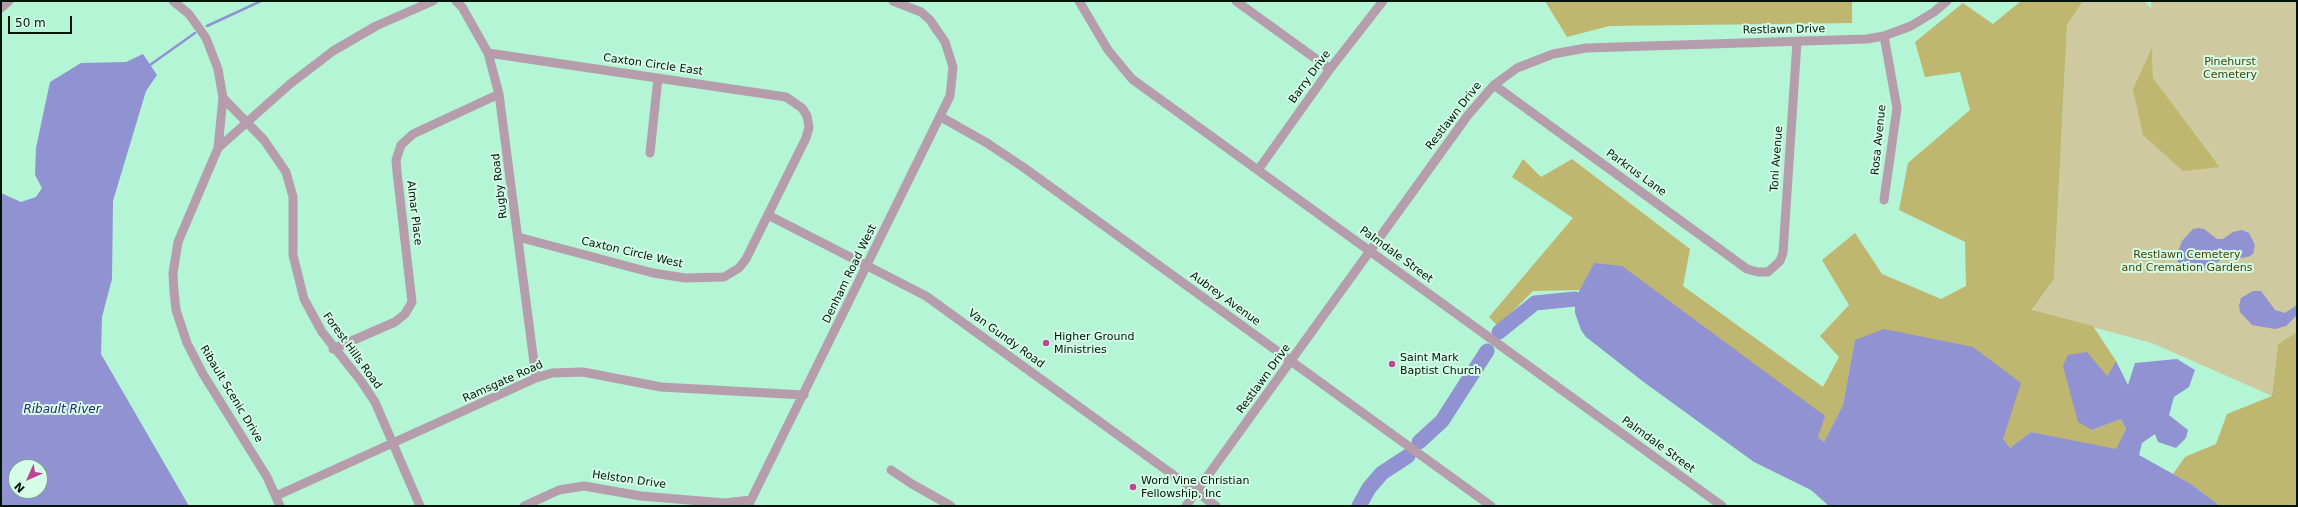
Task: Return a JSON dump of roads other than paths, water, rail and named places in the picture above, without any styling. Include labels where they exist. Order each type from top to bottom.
[{"type":"street","points":[[172,1],[189,14],[206,38],[218,69],[224,98],[218,148]]},
{"type":"street","name":"Ribault Scenic Drive","points":[[280,506],[276,496],[187,344],[176,310],[173,273],[178,242],[218,148],[247,121],[333,51],[376,26],[433,1]]},
{"type":"street","name":"Rugby Road","points":[[456,1],[462,7],[488,53],[499,94],[536,378]]},
{"type":"street","name":"Denham Road West","points":[[750,503],[804,396],[950,96],[953,81],[950,54],[945,42],[930,20],[911,6],[893,1]]},
{"type":"street","name":"Palmdale Street","points":[[1079,1],[1108,50],[1132,79],[1722,506]]},
{"type":"street","name":"Barry Drive","points":[[1258,170],[1330,69],[1383,1]]},
{"type":"street","name":"Restlawn Drive","points":[[1186,506],[1468,115],[1494,85],[1517,68],[1528,62],[1570,49],[1849,41],[1884,36],[1924,19],[1947,1]]},
{"type":"street","points":[[1241,3],[1330,69]]},
{"type":"street","name":"Rosa Avenue","points":[[1884,36],[1896,108],[1884,200]]},
{"type":"street","name":"Toni Avenue","points":[[1768,272],[1780,262],[1783,253],[1797,42]]},
{"type":"street","name":"Caxton Circle East","points":[[488,53],[786,97],[795,101],[807,116]]},
{"type":"street","points":[[650,153],[658,78]]},
{"type":"street","name":"Parkrus Lane","points":[[1494,85],[1747,269],[1758,272],[1768,272]]},
{"type":"street","name":"Almar Place","points":[[334,349],[395,322],[406,314],[412,302],[396,160],[401,145],[413,134],[499,94]]},
{"type":"street","points":[[224,98],[247,121]]},
{"type":"street","name":"Caxton Circle West","points":[[518,237],[653,273],[685,278],[716,279],[724,277],[739,268],[746,259],[806,138],[809,126],[807,116]]},
{"type":"street","name":"Aubrey Avenue","points":[[941,117],[987,143],[1023,167],[1491,506]]},
{"type":"street","name":"Forest Hills Road","points":[[247,121],[264,140],[286,172],[292,197],[293,255],[298,282],[311,313],[334,349],[361,381],[374,402],[394,444],[420,506]]},
{"type":"street","name":"Van Gundy Road","points":[[768,215],[926,296],[1216,506]]},
{"type":"street","name":"Ramsgate Road","points":[[276,496],[394,444],[536,378],[552,373],[583,372],[661,387],[804,396]]},
{"type":"street","points":[[891,470],[912,484],[951,506]]},
{"type":"street","name":"Helston Drive","points":[[524,506],[559,490],[584,486],[642,496],[726,504],[750,503]]},
{"type":"water","name":"Ribault River","points":[[143,54],[157,75],[146,91],[113,201],[112,279],[102,317],[101,354],[189,506],[1,506],[1,193],[21,202],[36,197],[42,188],[35,175],[36,148],[50,82],[81,63],[126,62]]},
{"type":"water","points":[[2193,229],[2204,229],[2217,239],[2223,239],[2233,232],[2242,230],[2249,233],[2255,245],[2253,254],[2248,257],[2241,258],[2230,254],[2211,266],[2200,269],[2181,267],[2176,258],[2182,241]]},
{"type":"water","points":[[1594,263],[1622,266],[1825,416],[1818,437],[1824,442],[1843,405],[1855,340],[1884,329],[1973,347],[2021,383],[2003,439],[2010,448],[2031,432],[2116,449],[2126,429],[2121,419],[2092,430],[2078,422],[2063,366],[2068,355],[2087,352],[2107,376],[2116,361],[2128,385],[2135,363],[2177,359],[2195,370],[2189,387],[2174,397],[2169,415],[2188,430],[2186,438],[2176,448],[2158,442],[2155,434],[2142,443],[2139,455],[2191,484],[2220,506],[1829,506],[1811,490],[1754,462],[1645,383],[1586,337],[1581,330],[1575,313],[1575,299]]},
{"type":"water","points":[[2253,291],[2261,291],[2275,310],[2285,313],[2297,305],[2297,315],[2286,326],[2275,329],[2252,325],[2240,312],[2239,306],[2241,298]]},
{"type":"waterway","points":[[207,26],[261,1]]},
{"type":"waterway","points":[[150,65],[195,33]]},
{"type":"waterway","points":[[1499,332],[1535,303],[1575,299]]},
{"type":"waterway","points":[[1419,442],[1442,421],[1487,351]]},
{"type":"waterway","points":[[1359,506],[1369,488],[1382,473],[1408,456]]},
{"type":"place","name":"Higher Ground Ministries","points":[[1046,343]]},
{"type":"place","name":"Saint Mark Baptist Church","points":[[1392,364]]},
{"type":"place","name":"Word Vine Christian Fellowship, Inc","points":[[1133,487]]},
{"type":"park label","name":"Pinehurst Cemetery","points":[[2230,68]]},
{"type":"park label","name":"Restlawn Cemetery and Cremation Gardens","points":[[2187,261]]}]
